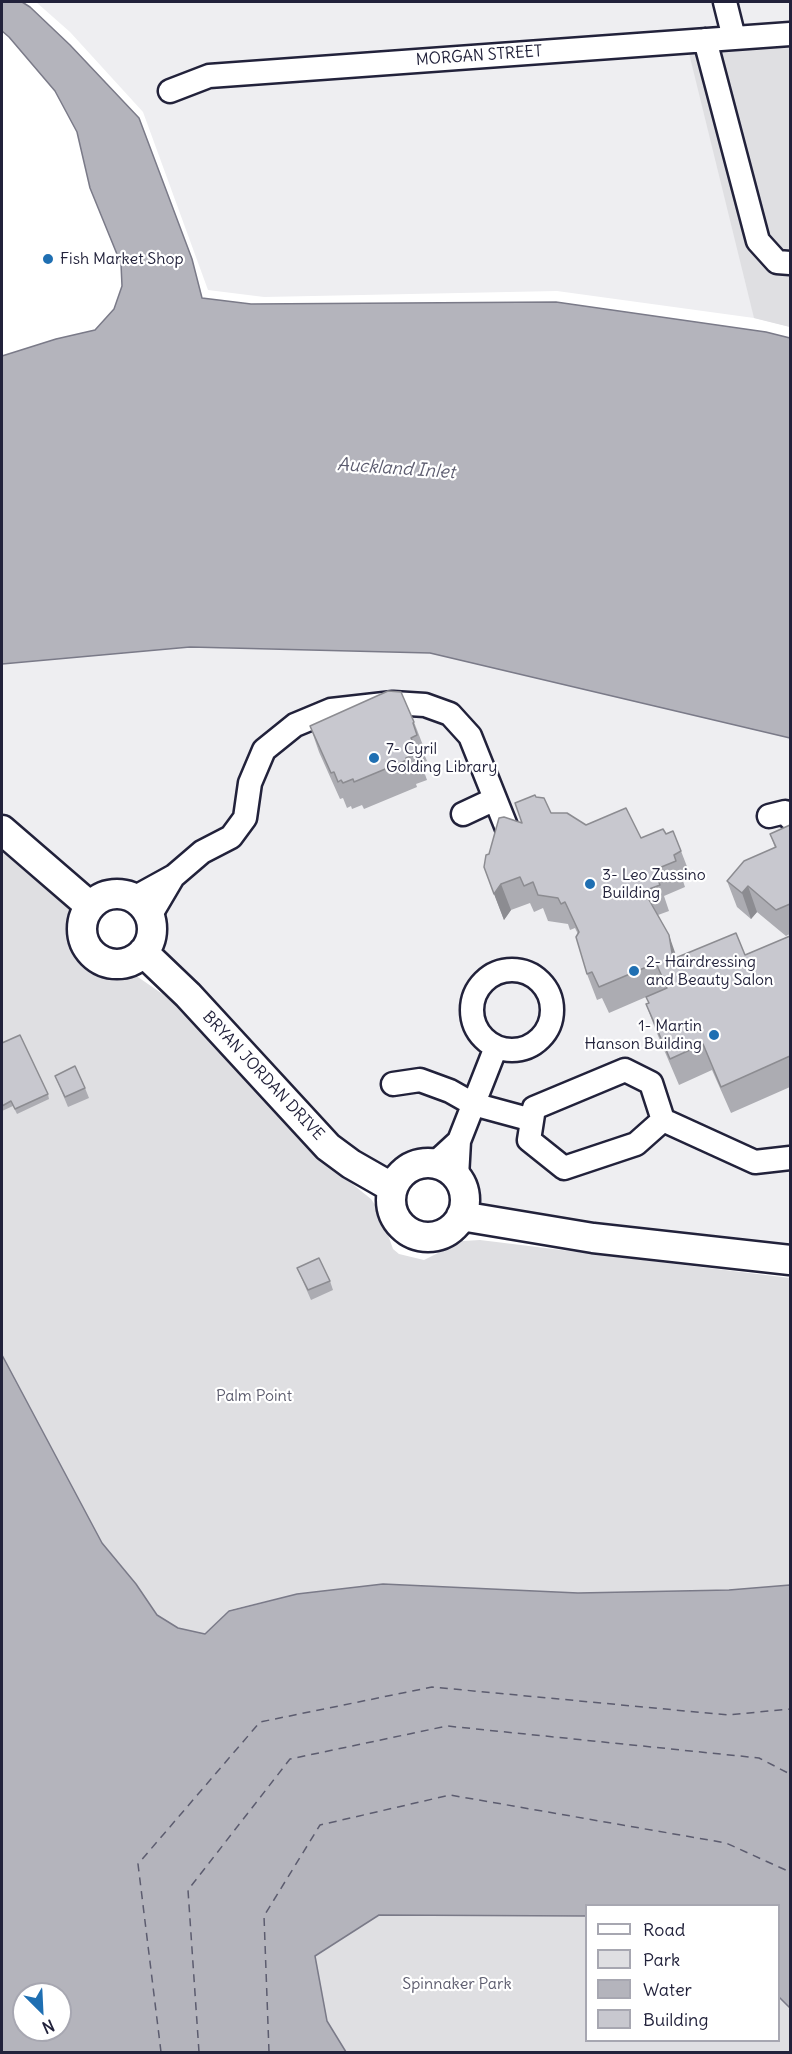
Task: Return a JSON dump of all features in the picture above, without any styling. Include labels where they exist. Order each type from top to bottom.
[{"type":"main road","points":[[2,830],[90,906]]},
{"type":"main road","points":[[111,894],[123,894],[142,907],[153,929],[150,941],[143,952],[134,960],[123,964],[99,959],[90,951],[81,929],[90,906],[99,898],[111,894]]},
{"type":"main road","name":"BRYAN JORDAN DRIVE","points":[[143,952],[188,994],[328,1147],[351,1164],[393,1188]]},
{"type":"main road","points":[[421,1164],[445,1170],[463,1189],[465,1203],[461,1216],[447,1232],[437,1236],[417,1236],[406,1230],[392,1212],[390,1200],[393,1188],[399,1177],[409,1168],[421,1164]]},
{"type":"main road","points":[[461,1216],[593,1238],[790,1260]]},
{"type":"street","points":[[725,2],[734,38]]},
{"type":"street","name":"MORGAN STREET","points":[[170,91],[209,76],[790,34]]},
{"type":"street","points":[[705,40],[758,241],[777,262],[790,263]]},
{"type":"street","points":[[142,907],[202,852],[231,837],[245,818],[250,783],[264,750],[295,725],[331,710],[393,704],[425,705],[450,714],[470,736],[508,831]]},
{"type":"street","points":[[463,814],[495,799]]},
{"type":"street","points":[[445,1170],[459,1141],[496,1047]]},
{"type":"street","points":[[663,1120],[636,1144],[564,1168],[530,1140],[534,1108],[625,1070],[651,1083],[663,1120],[755,1162],[790,1158]]},
{"type":"street","points":[[393,1084],[420,1080],[450,1090],[473,1104],[532,1120]]},
{"type":"shaded area","points":[[36,2],[790,2],[790,327],[754,318],[557,291],[264,297],[208,290],[143,112],[70,32]]},
{"type":"shaded area","points":[[190,647],[430,653],[790,738],[790,1260],[465,1203],[463,1189],[457,1177],[446,1168],[434,1164],[421,1164],[409,1168],[399,1177],[351,1164],[150,941],[153,929],[144,905],[123,894],[111,894],[99,898],[2,830],[2,664]]},
{"type":"green space","points":[[790,34],[790,327],[754,318],[686,41]]},
{"type":"green space","name":"Palm Point","points":[[2,850],[69,904],[73,945],[97,967],[135,975],[177,1004],[310,1150],[371,1199],[380,1212],[393,1249],[399,1254],[424,1260],[462,1241],[480,1240],[790,1278],[790,1585],[729,1590],[578,1593],[383,1584],[297,1594],[229,1610],[205,1634],[178,1628],[157,1615],[136,1584],[102,1543],[2,1355]]},
{"type":"green space","name":"Spinnaker Park","points":[[379,1915],[585,1916],[585,2042],[780,2042],[780,1998],[790,2008],[790,2052],[346,2052],[327,2021],[315,1956]]},
{"type":"water","name":"Auckland Inlet","points":[[2,2],[22,2],[30,7],[70,45],[139,118],[192,259],[202,298],[251,304],[556,302],[766,332],[790,338],[790,738],[430,653],[190,647],[2,664],[2,356],[56,339],[95,330],[114,309],[122,286],[121,264],[90,188],[77,132],[55,91],[2,31]]},
{"type":"water","points":[[2,1355],[102,1543],[136,1584],[157,1615],[178,1628],[205,1634],[229,1611],[297,1594],[383,1584],[578,1593],[729,1590],[790,1585],[790,2008],[780,1998],[780,1904],[585,1904],[585,1916],[379,1915],[315,1956],[327,2021],[346,2052],[2,2052]]},
{"type":"building","points":[[388,691],[401,692],[414,722],[417,735],[411,738],[418,754],[354,782],[353,779],[343,783],[341,780],[338,782],[334,772],[331,773],[310,726]]},
{"type":"building","points":[[535,795],[544,798],[551,813],[567,813],[586,825],[626,808],[641,838],[663,829],[666,834],[673,831],[681,851],[674,855],[676,861],[654,870],[660,885],[644,891],[669,935],[673,959],[736,933],[745,955],[790,936],[790,1056],[721,1087],[703,1044],[670,1059],[646,1004],[649,1003],[646,997],[667,988],[656,963],[599,987],[592,972],[587,974],[576,937],[579,932],[565,902],[561,904],[558,898],[538,895],[533,882],[524,886],[520,877],[501,884],[494,894],[484,867],[499,818],[504,817],[522,823],[515,803]]},
{"type":"building","points":[[790,825],[790,904],[776,910],[748,886],[742,893],[727,881],[744,861],[776,847],[770,834]]},
{"type":"building","points":[[20,1035],[48,1094],[15,1109],[11,1101],[2,1106],[2,1043]]},
{"type":"building","points":[[75,1066],[85,1088],[65,1097],[55,1076]]},
{"type":"building","points":[[319,1258],[330,1281],[308,1290],[297,1268]]},
{"type":"ferry route","points":[[161,2052],[138,1864],[260,1722],[432,1687],[728,1715],[790,1709]]},
{"type":"ferry route","points":[[199,2052],[188,1890],[290,1759],[447,1726],[759,1758],[790,1774]]},
{"type":"ferry route","points":[[269,2052],[264,1916],[320,1825],[450,1795],[726,1843],[790,1872]]},
{"type":"place","name":"Fish Market Shop","points":[[48,259]]},
{"type":"place","name":"7- Cyril Golding Library","points":[[374,758]]},
{"type":"place","name":"3- Leo Zussino Building","points":[[590,884]]},
{"type":"place","name":"2- Hairdressing and Beauty Salon","points":[[634,971]]},
{"type":"place","name":"1- Martin Hanson Building","points":[[714,1035]]}]
